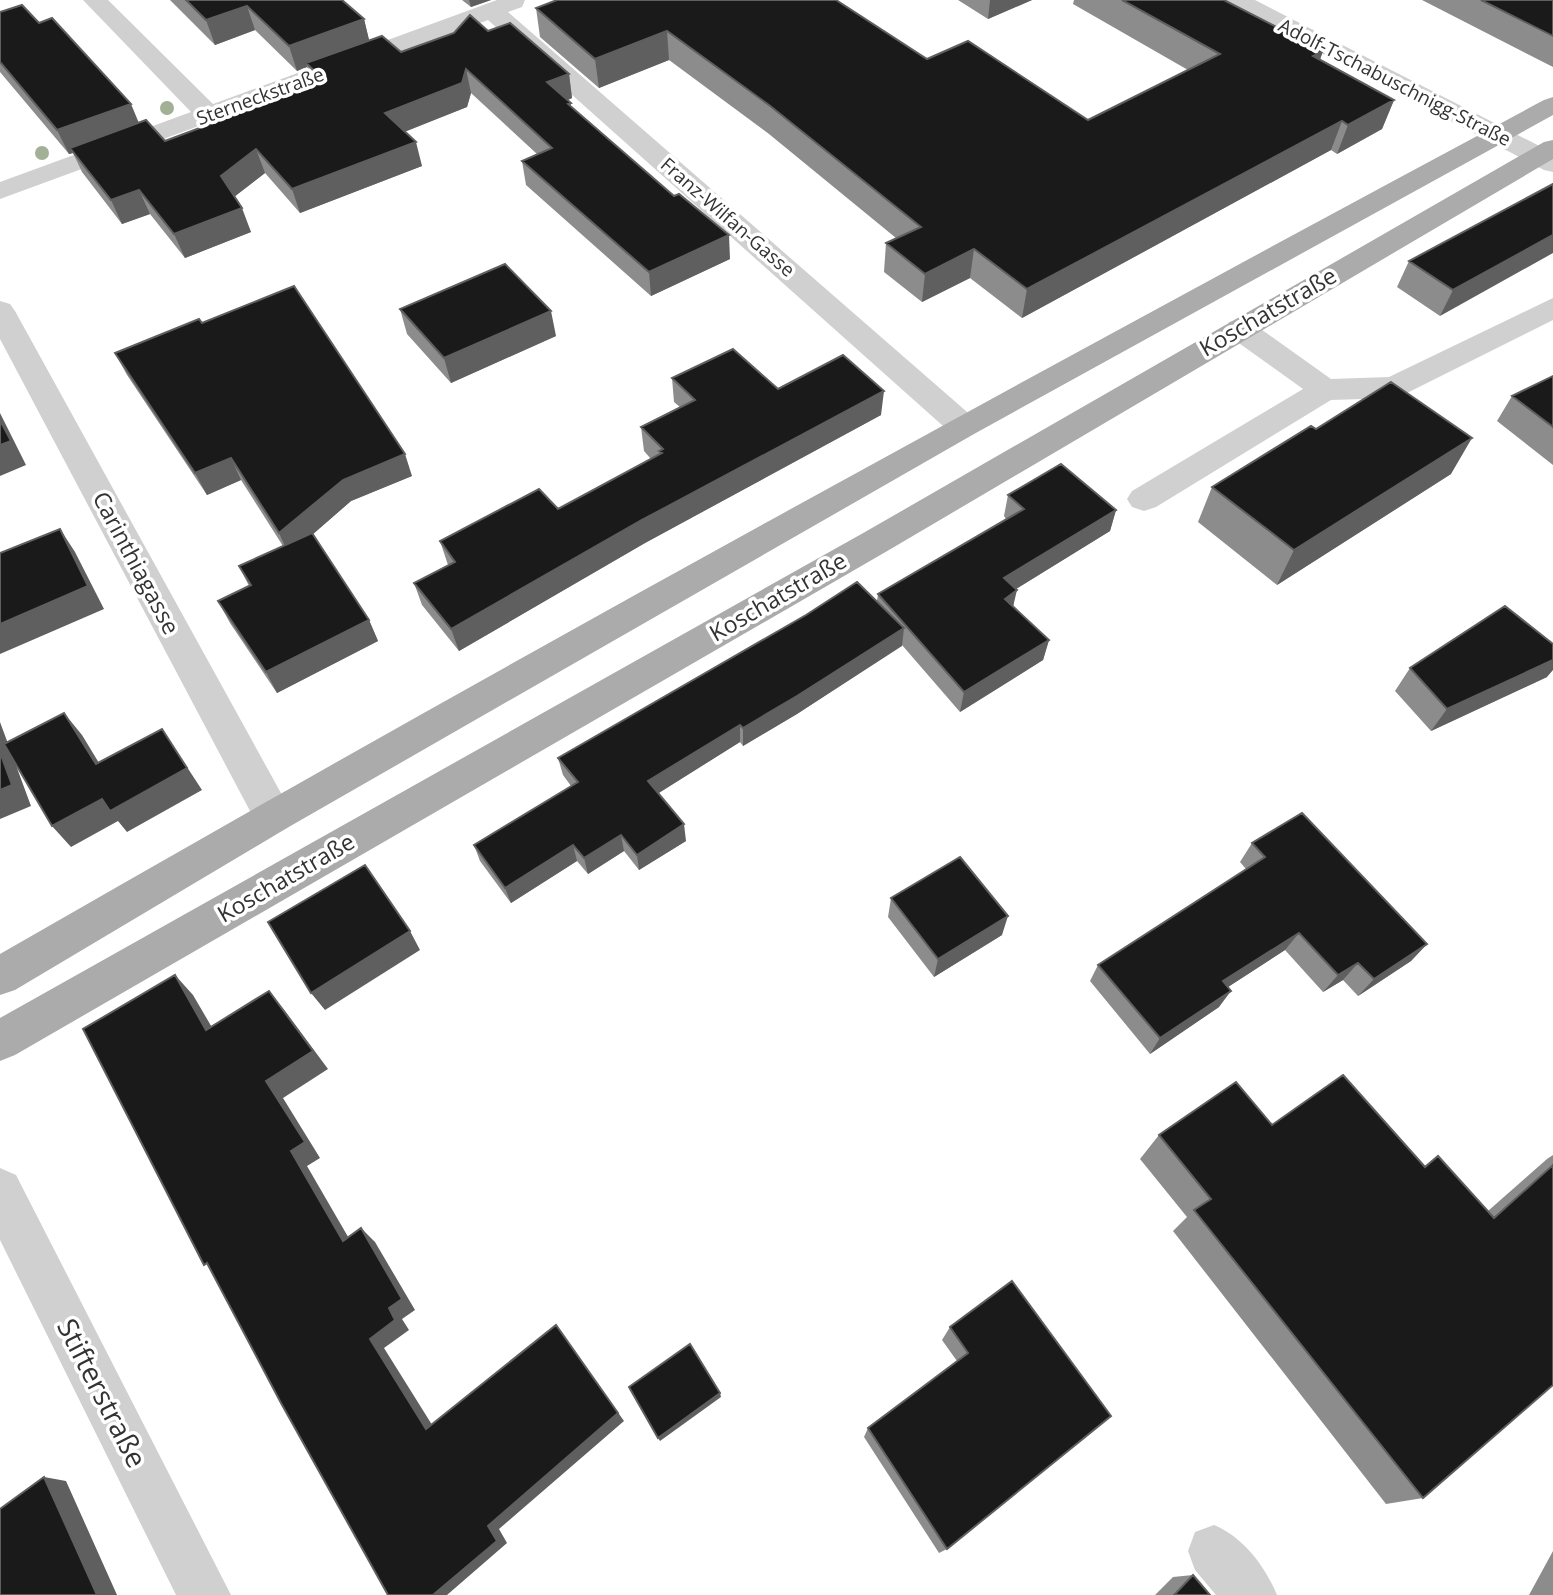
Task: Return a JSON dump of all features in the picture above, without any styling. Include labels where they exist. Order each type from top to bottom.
[{"type":"main road","name":"Koschatstraße","points":[[0,976],[273,816],[963,426],[1553,105]]},
{"type":"main road","name":"Koschatstraße","points":[[0,1041],[865,548],[1240,329],[1548,156]]},
{"type":"street","points":[[95,0],[209,115]]},
{"type":"street","name":"Sterneckstraße","points":[[0,191],[520,0]]},
{"type":"street","name":"Adolf-Tschabuschnigg-Straße","points":[[1237,0],[1497,135],[1548,156]]},
{"type":"street","name":"Franz-Wilfan-Gasse","points":[[491,10],[963,426]]},
{"type":"street","points":[[1144,499],[1325,390],[1394,387],[1553,307]]},
{"type":"street","name":"Carinthiagasse","points":[[0,311],[273,816]]},
{"type":"street","points":[[1240,329],[1325,390]]},
{"type":"street","name":"Stifterstraße","points":[[0,1191],[204,1595]]},
{"type":"street","points":[[1214,1551],[1250,1595]]},
{"type":"building","points":[[186,0],[342,0],[364,19],[289,46],[247,6],[206,20]]},
{"type":"building","points":[[557,0],[836,0],[927,59],[968,41],[1088,120],[1220,54],[1122,0],[1224,0],[1323,51],[1313,56],[1394,100],[1348,125],[1342,121],[1027,289],[974,249],[925,274],[886,243],[921,227],[769,105],[667,31],[595,59],[536,8]]},
{"type":"building","points":[[1481,0],[1553,0],[1553,36]]},
{"type":"building","points":[[22,5],[39,23],[52,18],[131,104],[57,130],[0,62],[0,12]]},
{"type":"building","points":[[470,15],[488,31],[510,23],[569,74],[547,82],[571,103],[568,104],[674,196],[679,194],[729,235],[649,272],[522,161],[552,148],[466,69],[462,83],[385,113],[416,142],[292,189],[256,149],[221,176],[242,208],[174,234],[139,190],[111,200],[70,148],[146,120],[165,141],[325,81],[306,63],[382,36],[401,52],[454,33]]},
{"type":"building","points":[[1553,184],[1553,235],[1453,290],[1409,261]]},
{"type":"building","points":[[505,264],[551,311],[444,358],[400,309]]},
{"type":"building","points":[[294,286],[405,454],[343,480],[279,533],[231,458],[195,473],[115,353],[199,319],[202,323]]},
{"type":"building","points":[[733,349],[778,389],[843,355],[884,391],[642,520],[451,629],[414,583],[455,562],[440,541],[539,489],[558,509],[662,453],[659,451],[663,449],[641,427],[695,400],[672,378]]},
{"type":"building","points":[[1553,376],[1553,427],[1512,396]]},
{"type":"building","points":[[1391,382],[1472,438],[1294,550],[1212,487],[1311,426],[1316,429]]},
{"type":"building","points":[[0,420],[11,441],[0,445]]},
{"type":"building","points":[[1061,464],[1116,510],[1004,578],[1017,590],[1005,599],[1049,640],[964,692],[878,594],[1024,509],[1008,495]]},
{"type":"building","points":[[60,529],[88,586],[0,624],[0,553]]},
{"type":"building","points":[[312,533],[369,620],[266,672],[218,601],[251,585],[239,566]]},
{"type":"building","points":[[857,582],[904,628],[797,696],[743,728],[740,725],[648,781],[684,824],[637,855],[621,835],[584,858],[573,845],[505,888],[474,845],[578,782],[558,758],[806,615]]},
{"type":"building","points":[[1505,606],[1553,644],[1553,660],[1447,709],[1410,668]]},
{"type":"building","points":[[64,713],[96,764],[162,729],[187,768],[110,811],[102,799],[52,826],[4,744]]},
{"type":"building","points":[[0,752],[12,785],[0,790]]},
{"type":"building","points":[[1302,813],[1427,944],[1374,979],[1358,963],[1338,975],[1299,933],[1223,981],[1231,991],[1160,1038],[1098,965],[1265,857],[1252,843]]},
{"type":"building","points":[[960,857],[1008,916],[938,959],[891,898]]},
{"type":"building","points":[[365,865],[410,931],[311,993],[268,922]]},
{"type":"building","points":[[175,975],[206,1030],[269,991],[313,1051],[266,1081],[305,1142],[291,1151],[343,1241],[361,1228],[402,1299],[389,1308],[395,1320],[370,1339],[426,1429],[556,1325],[618,1413],[488,1526],[497,1541],[433,1595],[388,1595],[207,1263],[204,1265],[83,1029]]},
{"type":"building","points":[[1343,1075],[1425,1167],[1438,1156],[1494,1218],[1553,1165],[1553,1385],[1423,1498],[1194,1210],[1211,1199],[1159,1135],[1236,1082],[1272,1125]]},
{"type":"building","points":[[1012,1281],[1111,1416],[947,1549],[868,1428],[968,1353],[950,1327]]},
{"type":"building","points":[[690,1344],[720,1393],[658,1438],[629,1387]]},
{"type":"building","points":[[44,1477],[97,1595],[0,1595],[0,1509]]},
{"type":"building","points":[[1193,1575],[1210,1595],[1174,1595]]}]
